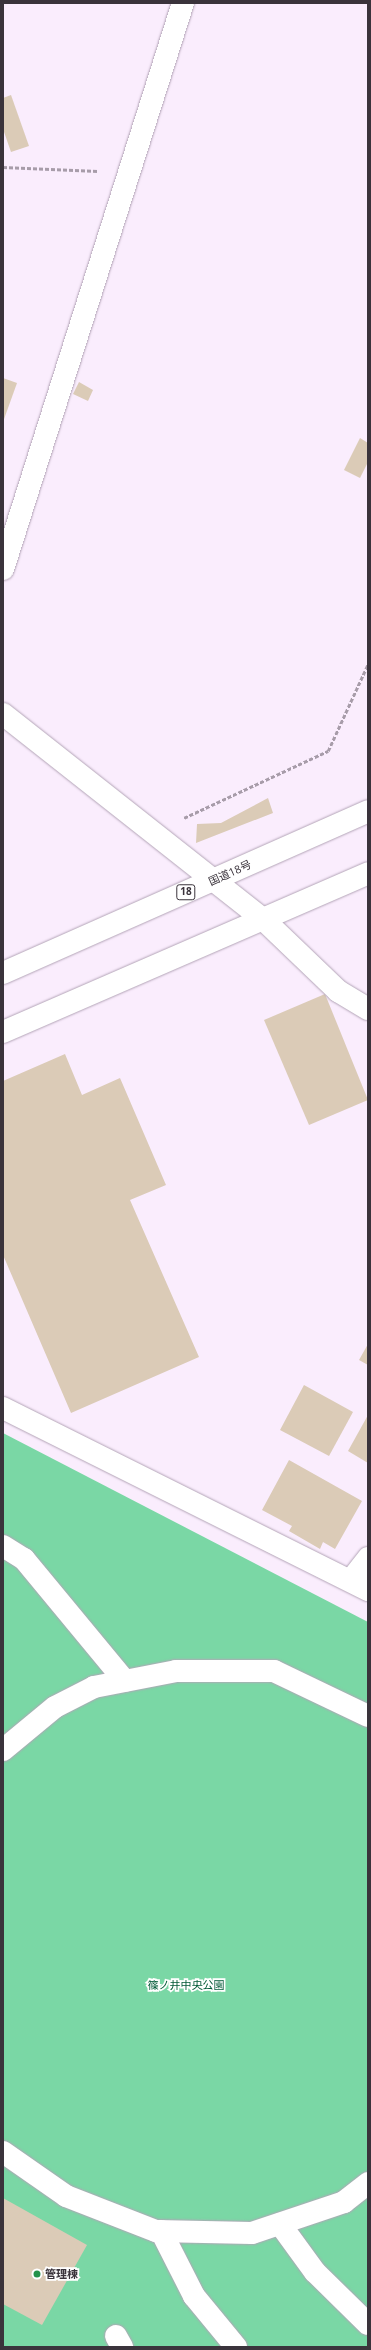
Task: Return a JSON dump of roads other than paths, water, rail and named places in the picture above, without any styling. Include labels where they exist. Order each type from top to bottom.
[{"type":"main road","points":[[3,569],[183,3]]},
{"type":"main road","points":[[3,714],[264,920],[338,991],[368,1009]]},
{"type":"main road","name":"国道18号","points":[[3,973],[368,811]]},
{"type":"main road","points":[[3,1032],[264,920],[368,873]]},
{"type":"main road","points":[[3,1408],[359,1585],[368,1558]]},
{"type":"main road","points":[[3,1546],[24,1559],[125,1681]]},
{"type":"main road","points":[[3,1750],[55,1707],[94,1687],[176,1671],[274,1671],[368,1716]]},
{"type":"main road","points":[[3,2152],[66,2196],[161,2231],[252,2233],[344,2202],[368,2183]]},
{"type":"main road","points":[[280,2224],[315,2272],[368,2324]]},
{"type":"main road","points":[[161,2231],[194,2296],[236,2347]]},
{"type":"place","name":"管理棟","points":[[37,2274]]},
{"type":"park label","name":"篠ノ井中央公園","points":[[186,1985]]}]
